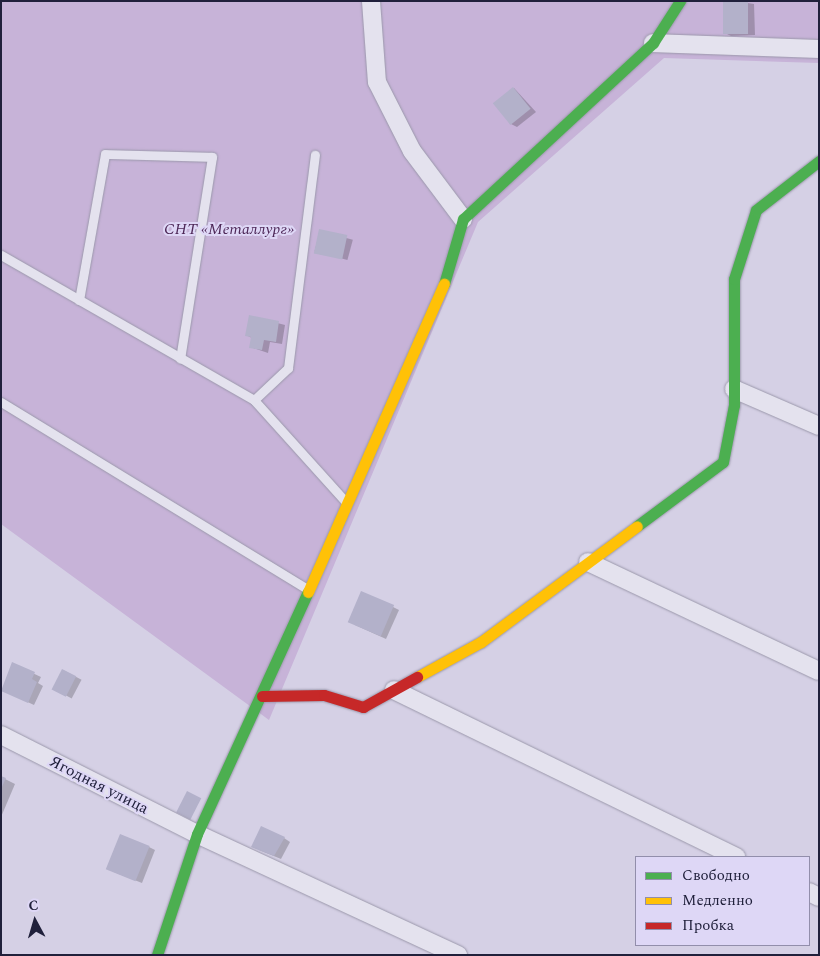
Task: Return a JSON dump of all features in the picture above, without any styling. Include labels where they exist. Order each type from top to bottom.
[{"type":"street","points":[[371,1],[377,82],[412,152],[463,219]]},
{"type":"street","points":[[157,955],[198,834],[310,590],[450,271],[463,219],[653,43],[680,1]]},
{"type":"street","points":[[653,43],[819,49]]},
{"type":"street","points":[[262,696],[324,695],[363,707],[481,642],[723,462],[734,405],[734,279],[756,210],[816,164]]},
{"type":"street","points":[[734,389],[819,426]]},
{"type":"street","points":[[588,562],[819,672]]},
{"type":"street","points":[[394,690],[736,856]]},
{"type":"street","name":"Ягодная улица","points":[[1,735],[198,834],[458,955]]},
{"type":"lane","points":[[79,300],[106,154],[212,157],[180,358]]},
{"type":"lane","points":[[254,400],[288,368],[315,155]]},
{"type":"lane","points":[[1,255],[254,400],[348,504]]},
{"type":"lane","points":[[1,402],[310,590]]},
{"type":"green space","name":"СНТ «Металлург»","points":[[1,1],[819,1],[819,63],[664,58],[478,222],[269,720],[1,524]]},
{"type":"building","points":[[723,1],[748,1],[748,34],[723,34]]},
{"type":"building","points":[[513,87],[531,109],[510,125],[493,103]]},
{"type":"building","points":[[319,229],[347,235],[342,259],[314,253]]},
{"type":"building","points":[[249,315],[279,321],[276,342],[264,340],[262,350],[249,348],[251,337],[245,336]]},
{"type":"building","points":[[361,591],[394,605],[381,636],[348,622]]},
{"type":"building","points":[[12,662],[35,672],[32,679],[37,682],[28,703],[1,691]]},
{"type":"building","points":[[62,669],[76,676],[66,697],[52,689]]},
{"type":"building","points":[[1,776],[6,778],[1,789]]},
{"type":"building","points":[[187,791],[201,798],[190,820],[176,812]]},
{"type":"building","points":[[261,826],[285,837],[274,856],[251,847]]},
{"type":"building","points":[[120,834],[150,846],[135,881],[106,869]]},
{"type":"traffic: fast","points":[[444,284],[463,219],[653,43],[680,1]]},
{"type":"traffic: fast","points":[[637,526],[723,462],[734,405],[734,279],[756,210],[819,161]]},
{"type":"traffic: fast","points":[[157,955],[197,834],[308,592]]},
{"type":"traffic: slow","points":[[308,592],[444,284]]},
{"type":"traffic: slow","points":[[417,677],[481,642],[637,526]]},
{"type":"traffic: jam","points":[[262,696],[324,695],[363,707],[417,677]]}]
